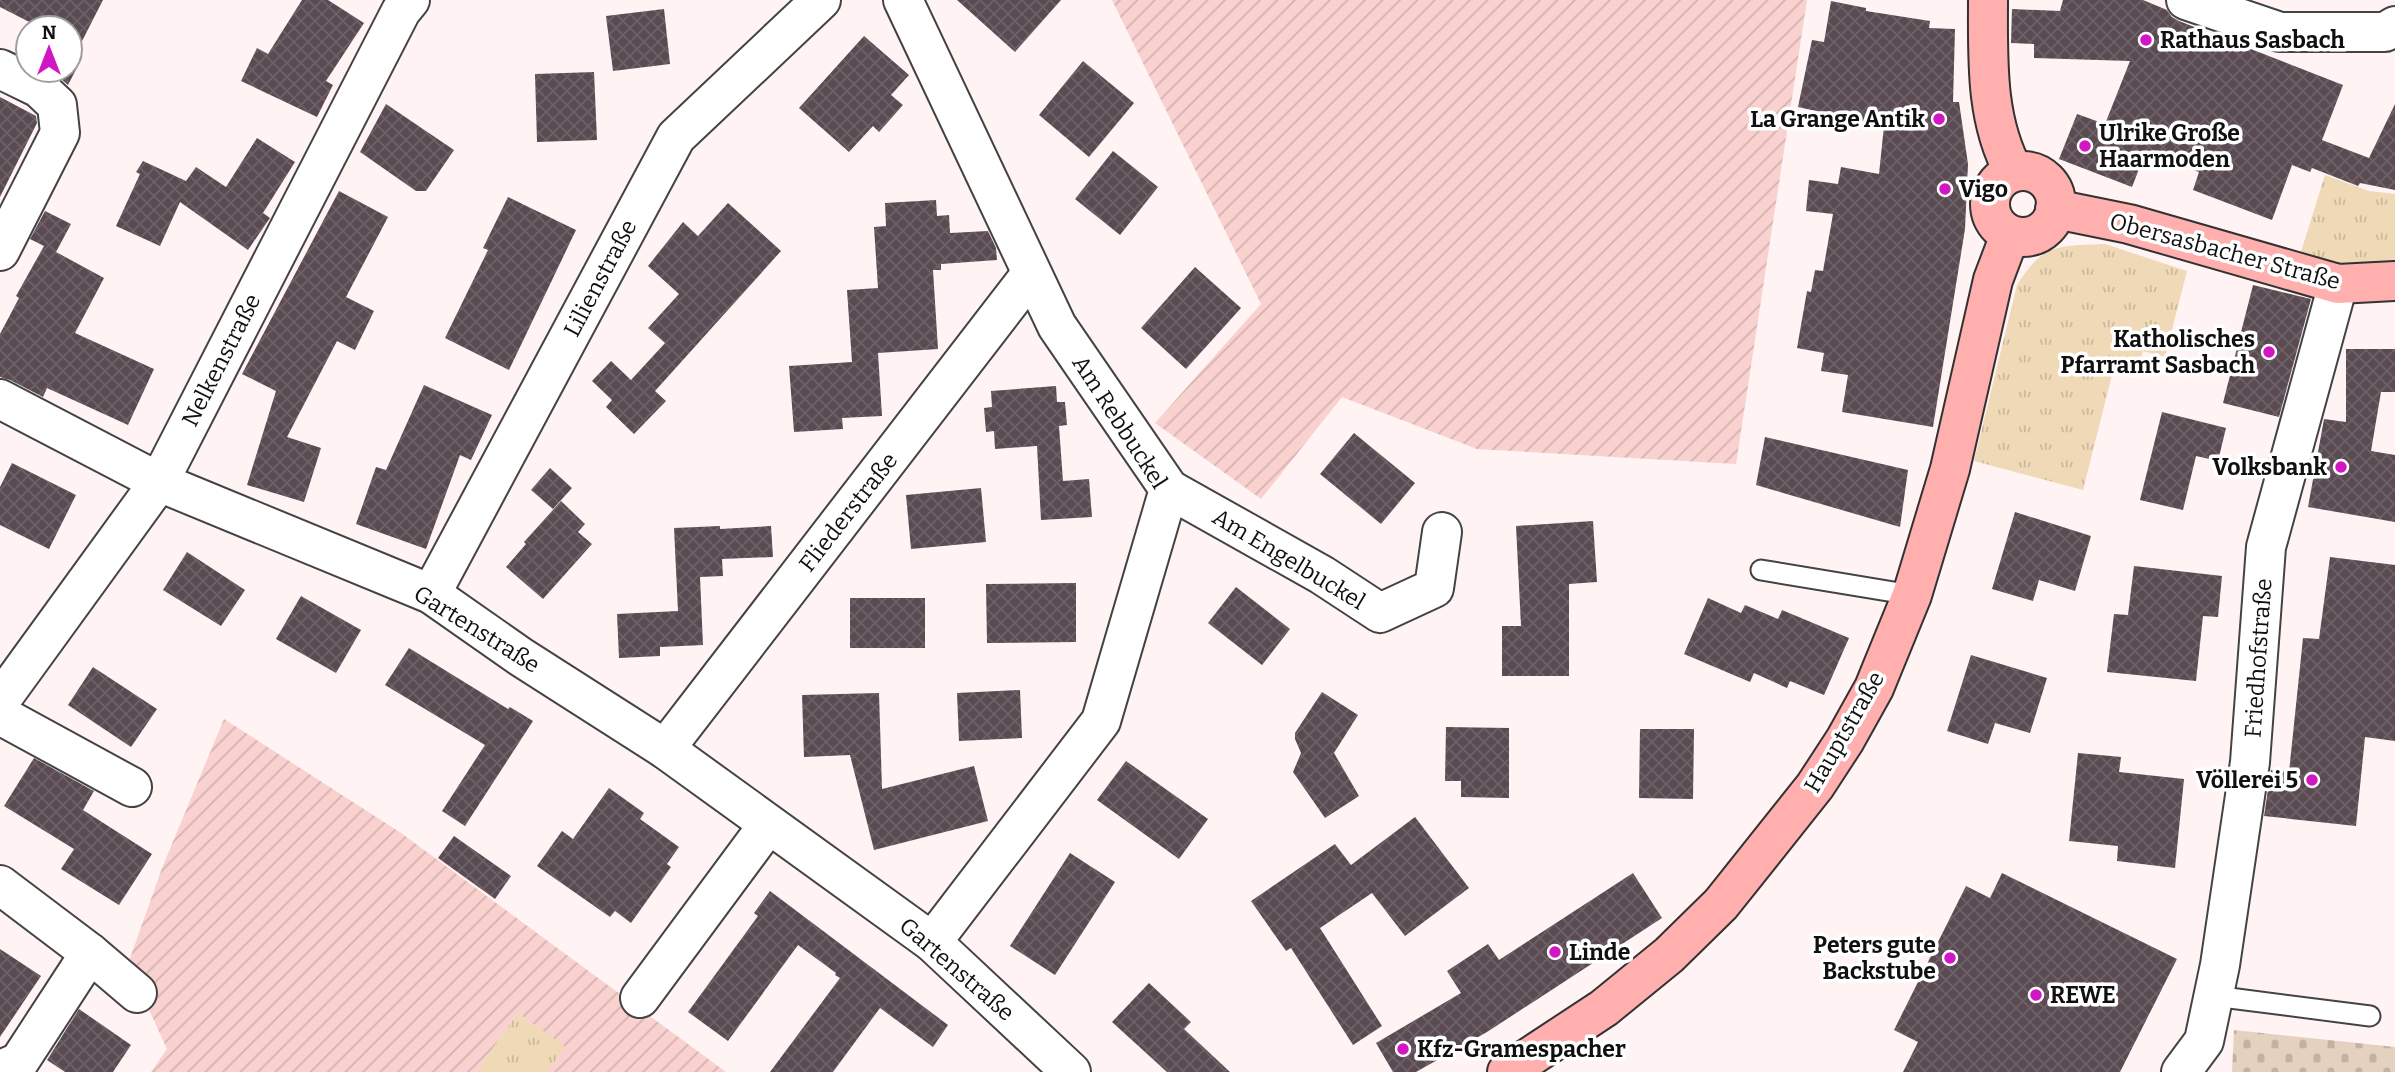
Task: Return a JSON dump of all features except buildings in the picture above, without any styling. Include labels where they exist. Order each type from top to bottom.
[{"type":"street","name":"Lilienstraße","points":[[430,594],[676,137],[821,0]]},
{"type":"street","name":"Am Rebbuckel","points":[[903,0],[1057,326],[1169,489],[1101,720],[932,942]]},
{"type":"street","points":[[1988,0],[1988,71],[1992,104],[2006,158],[2014,172]]},
{"type":"street","points":[[2186,0],[2280,32],[2385,32],[2395,26]]},
{"type":"street","name":"Nelkenstraße","points":[[0,701],[159,482],[402,4]]},
{"type":"street","points":[[0,69],[39,88],[57,105],[60,133],[0,251]]},
{"type":"street","points":[[2025,171],[2045,180],[2055,199],[2055,209],[2045,229],[2025,237],[2010,235],[1996,224],[1990,204],[1997,184],[2014,172],[2025,171]]},
{"type":"street","name":"Obersasbacher Straße","points":[[2055,209],[2129,224],[2338,284],[2395,282]]},
{"type":"street","name":"Hauptstraße","points":[[1507,1072],[1604,1008],[1669,955],[1721,904],[1815,786],[1845,740],[1874,688],[1912,595],[1950,469],[1993,280],[2010,235]]},
{"type":"street","name":"Fliederstraße","points":[[665,749],[1031,274]]},
{"type":"street","name":"Friedhofstraße","points":[[2181,1072],[2204,1041],[2214,996],[2250,762],[2266,547],[2338,284]]},
{"type":"street","name":"Gartenstraße","points":[[0,399],[159,482],[430,594],[521,657],[665,749],[932,942],[1071,1072]]},
{"type":"street","name":"Am Engelbuckel","points":[[1169,489],[1322,575],[1380,613],[1434,588],[1443,532]]},
{"type":"street","points":[[0,715],[132,787]]},
{"type":"street","points":[[640,998],[768,825]]},
{"type":"street","points":[[0,885],[90,953],[137,993]]},
{"type":"street","points":[[0,1070],[19,1062],[90,953]]},
{"type":"lane","points":[[1760,570],[1912,595]]},
{"type":"lane","points":[[2214,996],[2370,1016]]},
{"type":"shaded area","points":[[1112,0],[1807,0],[1736,464],[1477,449],[1342,397],[1261,499],[1155,423],[1261,304]]},
{"type":"shaded area","points":[[224,719],[401,833],[726,1072],[547,1072],[564,1047],[518,1013],[476,1072],[151,1072],[167,1049],[128,964],[162,868]]},
{"type":"green space","points":[[2325,175],[2369,191],[2395,194],[2395,264],[2353,270],[2299,258]]},
{"type":"green space","points":[[2105,244],[2187,271],[2165,357],[2143,351],[2136,374],[2113,371],[2083,490],[1974,461],[2017,285],[2026,271],[2044,254],[2076,245]]},
{"type":"green space","points":[[518,1013],[565,1047],[547,1072],[476,1072]]},
{"type":"green space","points":[[2234,1030],[2395,1047],[2395,1072],[2232,1072]]},
{"type":"place","name":"Rathaus Sasbach","points":[[2146,40]]},
{"type":"place","name":"La Grange Antik","points":[[1939,119]]},
{"type":"place","name":"Ulrike Große Haarmoden","points":[[2085,146]]},
{"type":"place","name":"Vigo","points":[[1945,189]]},
{"type":"place","name":"Katholisches Pfarramt Sasbach","points":[[2269,352]]},
{"type":"place","name":"Volksbank","points":[[2341,467]]},
{"type":"place","name":"Völlerei 5","points":[[2312,780]]},
{"type":"place","name":"Linde","points":[[1555,952]]},
{"type":"place","name":"Peters gute Backstube","points":[[1950,958]]},
{"type":"place","name":"REWE","points":[[2036,995]]},
{"type":"place","name":"Kfz-Gramespacher","points":[[1403,1049]]}]
